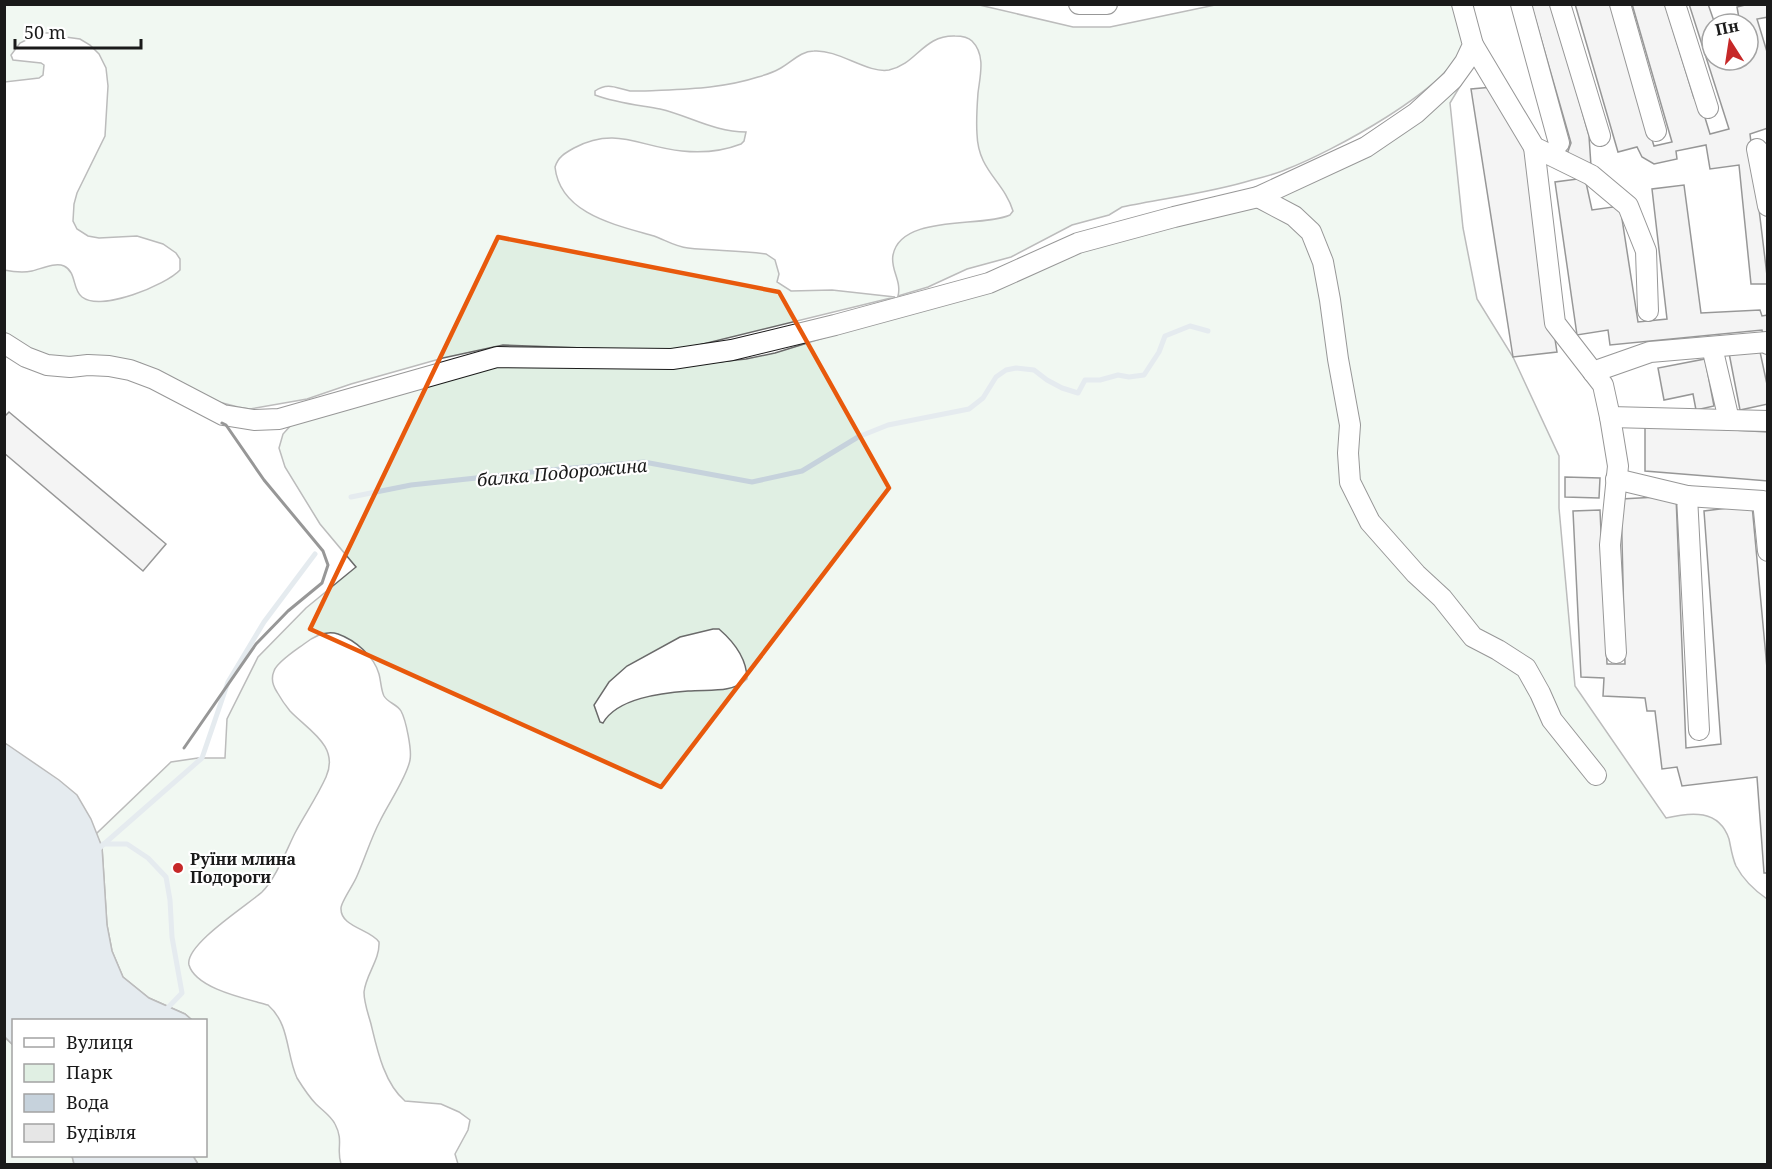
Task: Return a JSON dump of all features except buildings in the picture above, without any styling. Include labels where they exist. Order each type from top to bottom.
[{"type":"street","points":[[1079,4],[1107,4]]},
{"type":"street","points":[[1462,4],[1473,45],[1534,147],[1555,323],[1603,385],[1618,466],[1610,545],[1616,653]]},
{"type":"street","points":[[1521,4],[1559,143]]},
{"type":"street","points":[[1560,4],[1600,136]]},
{"type":"street","points":[[1620,4],[1656,131]]},
{"type":"street","points":[[1676,4],[1708,108]]},
{"type":"street","points":[[4,343],[26,357],[47,365],[109,366],[130,370],[154,379],[223,415],[254,420],[279,419],[497,357],[672,359],[732,350],[989,283],[1078,243],[1258,197],[1366,147],[1416,113],[1452,80],[1465,62],[1473,45]]},
{"type":"street","points":[[1534,147],[1591,175],[1628,206],[1646,251],[1648,311]]},
{"type":"street","points":[[1757,149],[1767,206]]},
{"type":"street","points":[[1258,197],[1294,216],[1311,232],[1323,262],[1350,424],[1348,453],[1350,482],[1370,522],[1416,574],[1442,598],[1473,637],[1526,668],[1552,720],[1596,775]]},
{"type":"street","points":[[1593,372],[1650,352],[1767,342],[1767,344]]},
{"type":"street","points":[[1712,347],[1729,420]]},
{"type":"street","points":[[1610,417],[1767,421]]},
{"type":"street","points":[[1616,479],[1687,496],[1763,501],[1767,551]]},
{"type":"street","points":[[1687,496],[1699,730]]},
{"type":"highlighted area","points":[[498,237],[779,292],[889,488],[661,787],[310,629]]},
{"type":"green space","points":[[975,4],[1073,27],[1110,27],[1215,5],[1454,4],[1462,30],[1463,44],[1454,61],[1437,80],[1414,99],[1358,134],[1306,161],[1274,174],[1236,185],[1122,207],[1109,215],[1072,225],[1011,257],[967,269],[928,287],[898,296],[893,255],[899,242],[911,233],[944,224],[997,219],[1010,215],[1013,211],[1004,192],[986,167],[978,147],[977,119],[981,59],[970,40],[955,36],[935,40],[907,62],[889,70],[872,68],[823,51],[814,51],[800,55],[771,73],[730,84],[645,91],[630,91],[608,86],[600,88],[595,91],[595,95],[660,109],[713,127],[746,132],[741,144],[712,151],[667,149],[616,138],[589,142],[574,148],[560,158],[555,167],[559,183],[567,196],[579,207],[607,222],[679,246],[766,254],[775,260],[779,274],[777,282],[791,291],[832,290],[895,297],[699,345],[666,351],[503,345],[443,358],[307,399],[250,409],[211,400],[140,363],[118,359],[51,357],[26,347],[5,333],[4,270],[25,272],[52,265],[64,266],[71,272],[82,297],[91,301],[103,301],[133,295],[161,283],[180,270],[180,259],[176,253],[163,244],[137,236],[99,238],[88,236],[77,229],[73,221],[77,193],[105,136],[108,86],[106,68],[99,54],[80,39],[44,33],[20,43],[11,55],[13,60],[41,63],[44,65],[43,75],[39,78],[5,82],[5,5]]},
{"type":"green space","points":[[1465,69],[1462,83],[1450,103],[1463,228],[1477,299],[1513,357],[1559,456],[1559,508],[1575,686],[1666,818],[1694,814],[1703,815],[1718,822],[1729,839],[1739,871],[1750,885],[1767,899],[1767,1164],[458,1164],[455,1154],[468,1130],[470,1120],[441,1104],[405,1101],[392,1085],[379,1055],[364,996],[365,985],[379,949],[379,942],[350,924],[342,914],[343,902],[405,774],[410,760],[410,749],[403,715],[384,696],[379,674],[373,661],[351,640],[329,633],[311,639],[287,656],[273,674],[276,690],[288,709],[313,732],[326,748],[329,766],[326,777],[267,886],[206,936],[190,957],[189,965],[201,981],[223,992],[268,1005],[275,1013],[284,1030],[297,1078],[313,1101],[331,1118],[338,1130],[341,1164],[198,1164],[194,1157],[207,1157],[207,1019],[191,1019],[185,1014],[149,998],[123,977],[112,951],[107,925],[102,847],[96,834],[171,762],[198,758],[225,758],[227,719],[258,657],[306,608],[356,567],[320,524],[285,467],[279,448],[283,434],[293,423],[476,370],[509,365],[699,364],[775,353],[846,331],[1315,169]],"holes":[[[719,629],[730,639],[745,665],[747,679],[741,684],[727,689],[677,692],[641,698],[629,702],[610,715],[603,723],[600,722],[594,705],[609,682],[627,666],[680,637]]]},
{"type":"green space","points":[[4,1037],[12,1044],[12,1157],[72,1157],[74,1164],[5,1164]]},
{"type":"water","points":[[5,743],[77,795],[91,819],[102,847],[107,925],[112,951],[123,977],[149,998],[185,1014],[191,1019],[12,1019],[12,1044],[5,1037]]},
{"type":"water","points":[[72,1157],[194,1157],[198,1164],[74,1164]]},
{"type":"waterway","name":"балка Подорожина","points":[[351,497],[411,485],[644,462],[752,482],[802,471],[858,437],[888,425],[969,409],[983,398],[996,377],[1006,370],[1016,368],[1034,370],[1062,388],[1078,393],[1085,380],[1100,380],[1118,375],[1129,377],[1144,375],[1159,352],[1165,336],[1190,326],[1208,331]]},
{"type":"waterway","name":"балка Подорожина","points":[[96,851],[202,758],[228,682],[264,622],[315,554]]},
{"type":"waterway","points":[[103,844],[127,844],[148,858],[166,877],[172,937],[182,993],[157,1019]]},
{"type":"wall","points":[[184,748],[256,644],[288,611],[322,583],[328,565],[323,551],[264,480],[226,425],[222,423]]},
{"type":"place","name":"Руїни млина Подороги","points":[[178,868]]}]
